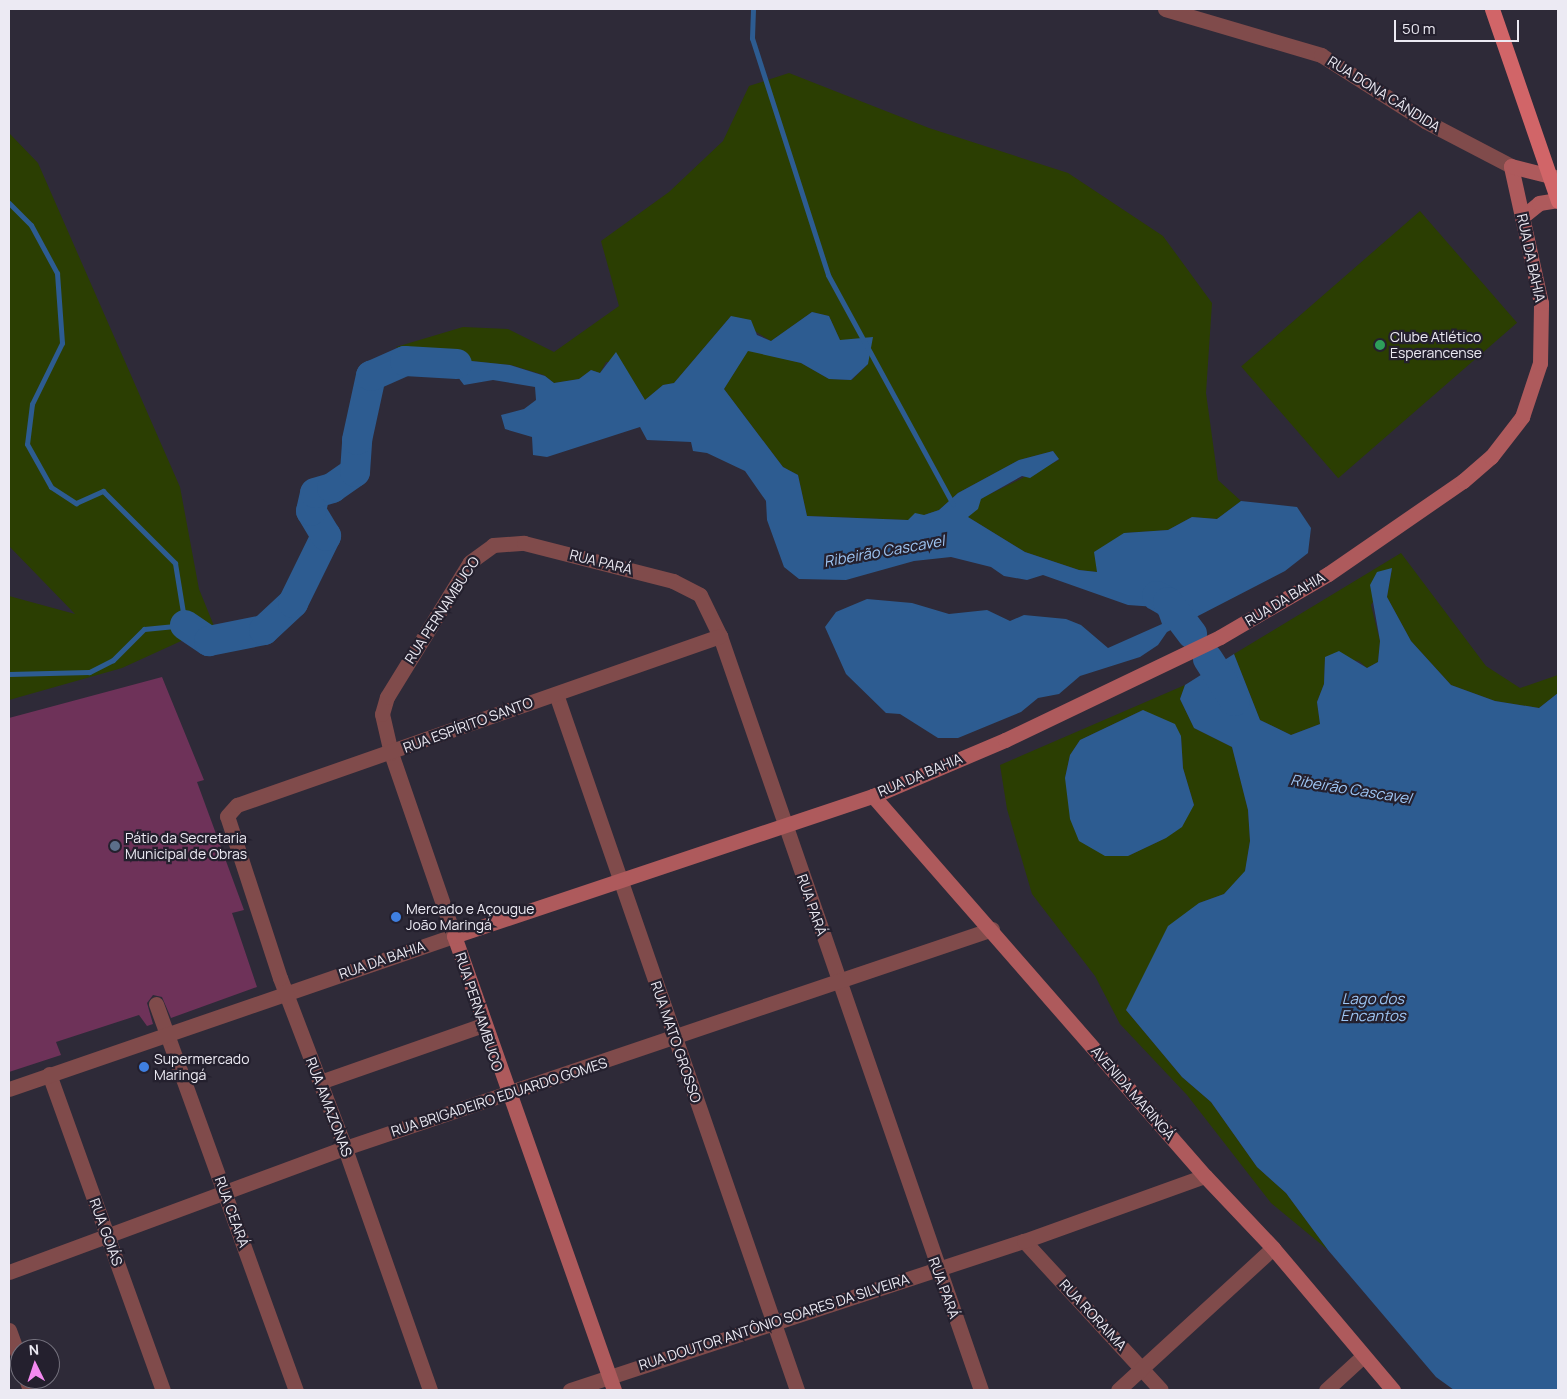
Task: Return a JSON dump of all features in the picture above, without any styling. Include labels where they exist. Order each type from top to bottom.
[{"type":"main road","points":[[1492,9],[1554,178],[1558,200]]},
{"type":"street","name":"RUA DONA CÂNDIDA","points":[[1165,9],[1321,55],[1426,121],[1511,166]]},
{"type":"street","points":[[1511,166],[1554,178]]},
{"type":"street","name":"RUA DA BAHIA","points":[[9,1089],[618,880],[873,796],[1005,740],[1220,637],[1328,574],[1463,481],[1491,457],[1522,417],[1533,390],[1543,341],[1537,273],[1511,166]]},
{"type":"street","points":[[1522,216],[1539,203],[1558,200]]},
{"type":"street","name":"RUA PARÁ","points":[[524,543],[686,586],[707,605],[720,636],[783,825],[937,1269],[981,1390]]},
{"type":"street","name":"RUA PERNAMBUCO","points":[[524,543],[493,544],[470,562],[386,697],[382,723],[507,1094],[612,1383]]},
{"type":"street","name":"RUA ESPÍRITO SANTO","points":[[227,823],[229,811],[238,805],[391,753],[720,636]]},
{"type":"street","name":"RUA MATO GROSSO","points":[[556,694],[618,880],[676,1038],[772,1322],[797,1390]]},
{"type":"street","name":"AVENIDA MARINGÁ","points":[[873,796],[992,929],[1205,1176],[1273,1248],[1393,1390]]},
{"type":"street","name":"RUA AMAZONAS","points":[[227,823],[285,993],[345,1148],[430,1390]]},
{"type":"street","name":"RUA BRIGADEIRO EDUARDO GOMES","points":[[9,1272],[226,1195],[345,1148],[676,1038],[992,929]]},
{"type":"street","name":"RUA CEARÁ","points":[[156,1004],[296,1390]]},
{"type":"street","points":[[320,1082],[483,1024]]},
{"type":"street","name":"RUA GOIÁS","points":[[49,1074],[163,1390]]},
{"type":"street","name":"RUA DOUTOR ANTÔNIO SOARES DA SILVEIRA","points":[[570,1390],[612,1383],[772,1322],[1024,1241],[1205,1176]]},
{"type":"street","name":"RUA RORAIMA","points":[[1024,1241],[1143,1368],[1161,1390]]},
{"type":"street","points":[[1118,1390],[1273,1248]]},
{"type":"street","points":[[1326,1390],[1363,1356]]},
{"type":"green space","points":[[789,73],[929,128],[1068,173],[1163,236],[1212,303],[1206,393],[1218,480],[1241,501],[1217,519],[1192,517],[1168,530],[1124,533],[1098,572],[1079,570],[1025,552],[968,517],[980,499],[1059,460],[1053,451],[1019,460],[958,493],[939,510],[909,520],[807,516],[798,475],[783,467],[724,389],[748,350],[801,363],[829,379],[852,380],[868,364],[840,340],[829,316],[812,312],[771,341],[731,316],[674,383],[663,385],[645,400],[621,362],[606,362],[600,373],[591,370],[579,379],[554,383],[544,375],[511,365],[414,355],[396,347],[463,327],[508,329],[554,352],[619,306],[601,241],[669,192],[723,141],[749,86]]},
{"type":"green space","points":[[9,133],[38,163],[180,487],[199,589],[214,626],[122,668],[9,700],[9,596],[75,614],[9,546]]},
{"type":"green space","name":"Clube Atlético Esperancense","points":[[1420,211],[1517,323],[1338,478],[1241,366]]},
{"type":"green space","points":[[1401,553],[1486,666],[1520,688],[1558,675],[1558,693],[1539,708],[1495,701],[1451,685],[1411,641],[1387,597],[1392,568],[1371,605],[1380,641],[1378,662],[1367,668],[1359,661],[1325,657],[1324,684],[1317,702],[1320,724],[1291,735],[1260,720],[1234,654]]},
{"type":"green space","points":[[1185,685],[1180,699],[1194,728],[1232,747],[1248,810],[1250,841],[1245,872],[1224,894],[1199,903],[1143,978],[1126,1010],[1182,1077],[1211,1102],[1257,1167],[1286,1193],[1328,1250],[1271,1203],[1187,1095],[1120,1024],[1095,976],[1032,894],[1007,809],[1000,765]],"holes":[[[1143,710],[1181,736],[1183,768],[1194,805],[1166,838],[1128,856],[1065,778],[1070,755],[1080,740]]]},
{"type":"water","points":[[812,312],[829,316],[840,340],[873,337],[868,364],[851,380],[829,379],[801,363],[748,351],[724,389],[783,467],[798,475],[807,516],[908,520],[915,513],[924,515],[939,510],[958,493],[1019,460],[1053,451],[1059,459],[1030,478],[1022,476],[981,499],[978,509],[968,517],[1025,552],[1079,570],[1097,572],[1094,552],[1124,533],[1168,530],[1192,517],[1217,519],[1241,501],[1297,507],[1311,528],[1308,553],[1285,571],[1167,632],[1158,645],[1140,657],[1080,676],[1059,694],[1038,698],[1021,712],[958,738],[938,738],[900,714],[886,713],[846,674],[825,627],[836,612],[867,599],[912,603],[949,614],[987,610],[1010,621],[1024,615],[1066,619],[1081,625],[1108,648],[1162,624],[1156,607],[1128,605],[1043,575],[1027,580],[1004,576],[991,567],[951,557],[914,561],[846,580],[799,579],[784,567],[767,520],[766,501],[745,471],[707,453],[693,451],[691,442],[647,440],[640,427],[547,457],[533,455],[532,437],[505,429],[501,415],[524,409],[536,400],[535,387],[493,380],[464,385],[454,372],[423,369],[414,355],[510,365],[545,376],[554,383],[579,379],[591,370],[600,373],[616,352],[645,400],[663,385],[674,383],[731,316],[751,320],[757,335],[771,341]]},
{"type":"water","name":"Lago dos Encantos","points":[[1392,568],[1387,597],[1411,641],[1451,685],[1495,701],[1539,708],[1558,693],[1558,1390],[1454,1390],[1436,1377],[1328,1250],[1286,1193],[1257,1167],[1211,1102],[1182,1077],[1126,1010],[1168,926],[1199,903],[1224,894],[1245,871],[1250,841],[1248,810],[1232,747],[1194,728],[1180,699],[1185,685],[1234,654],[1260,720],[1291,735],[1320,724],[1317,702],[1324,684],[1325,657],[1339,651],[1367,668],[1378,662],[1380,641],[1370,585],[1377,572]]},
{"type":"water","points":[[1143,710],[1175,724],[1181,736],[1183,768],[1194,805],[1182,827],[1166,838],[1128,856],[1105,856],[1079,841],[1070,819],[1065,778],[1070,755],[1080,740]]},
{"type":"building","name":"Pátio da Secretaria Municipal de Obras","points":[[162,677],[204,780],[197,782],[244,910],[232,913],[257,987],[171,1018],[162,997],[153,995],[147,1003],[153,1024],[147,1026],[139,1015],[56,1042],[61,1055],[9,1072],[9,718]]},
{"type":"waterway","points":[[753,9],[752,38],[828,275],[953,504]]},
{"type":"waterway","points":[[9,203],[31,225],[57,273],[62,343],[32,404],[27,444],[51,487],[76,503],[103,491],[175,563],[185,625],[144,629],[113,660],[89,672],[9,674]]},
{"type":"waterway","name":"Ribeirão Cascavel","points":[[185,625],[209,641],[264,630],[293,603],[326,536],[311,511],[315,493],[332,488],[355,472],[357,440],[371,376],[405,361],[457,364]]},
{"type":"waterway","name":"Ribeirão Cascavel","points":[[1157,596],[1168,602],[1192,634]]},
{"type":"waterway","name":"Ribeirão Cascavel","points":[[1208,659],[1235,701]]},
{"type":"place","name":"Clube Atlético Esperancense","points":[[1380,345]]},
{"type":"place","name":"Pátio da Secretaria Municipal de Obras","points":[[115,846]]},
{"type":"place","name":"Mercado e Açougue João Maringá","points":[[396,917]]},
{"type":"place","name":"Supermercado Maringá","points":[[144,1067]]}]
